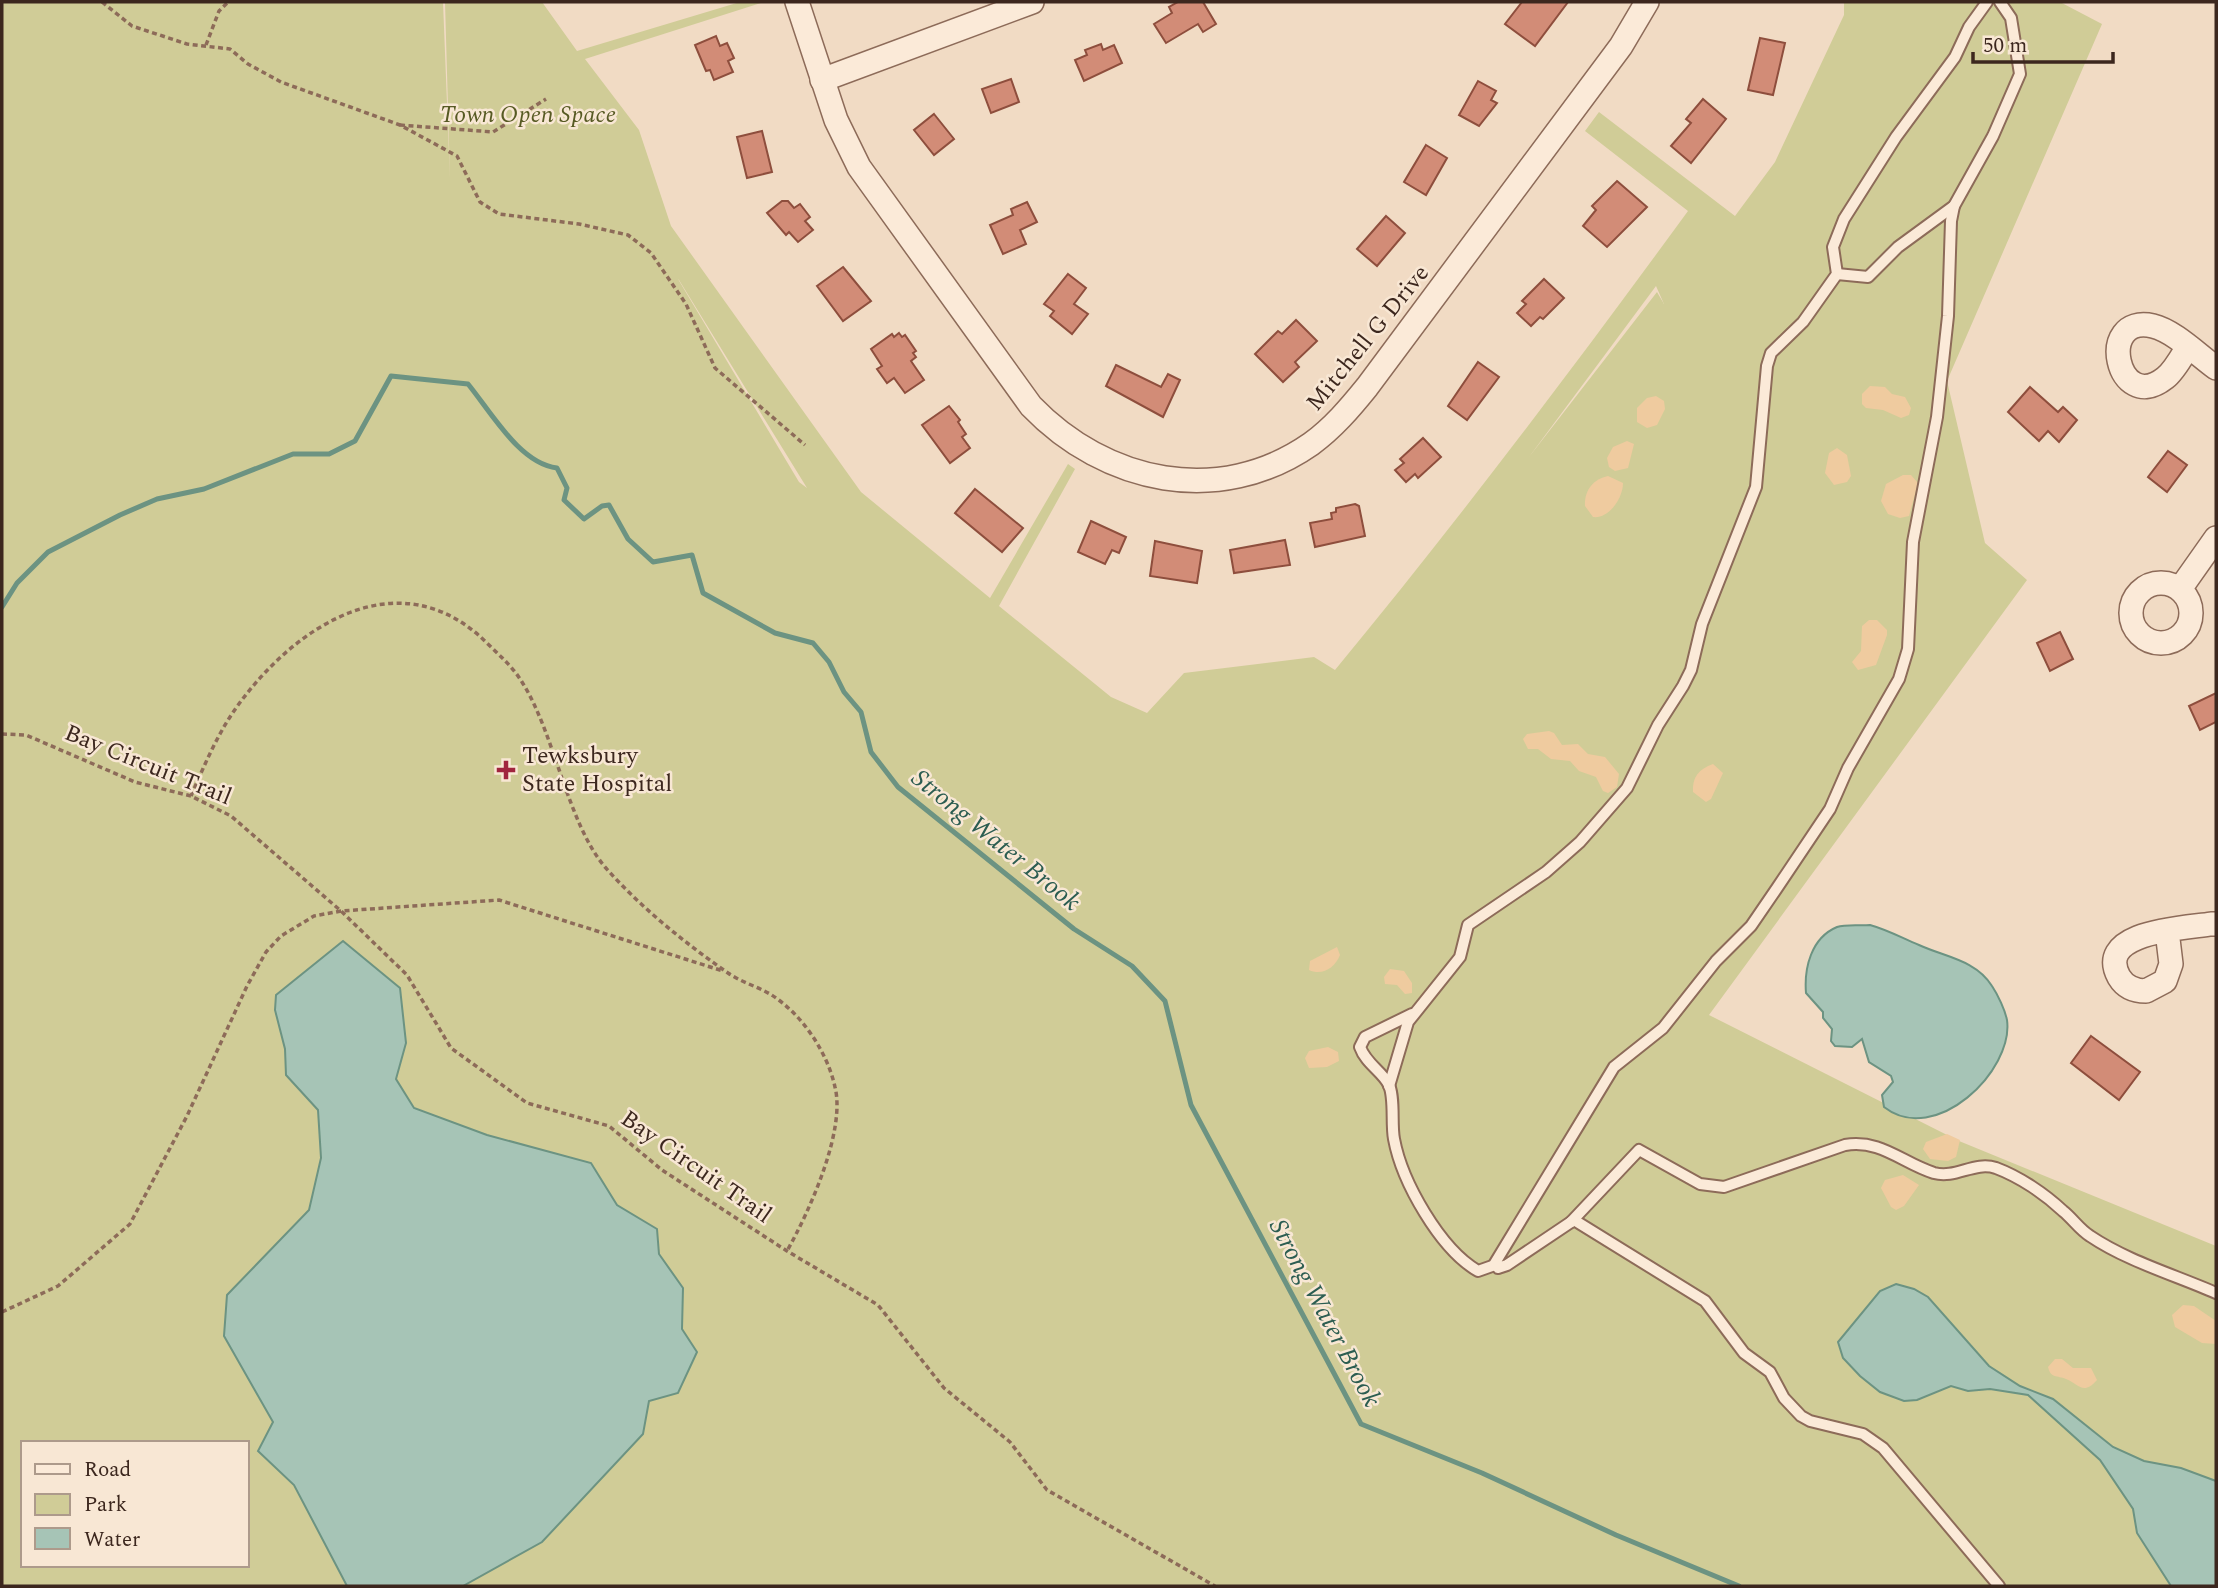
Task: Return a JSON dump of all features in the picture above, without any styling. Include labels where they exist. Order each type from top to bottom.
[{"type":"street","name":"Mitchell G Drive","points":[[797,2],[845,144],[1031,406],[1058,434],[1115,467],[1148,476],[1197,480],[1227,477],[1271,465],[1311,444],[1338,421],[1367,387],[1554,138],[1635,26],[1647,2]]},
{"type":"street","points":[[822,80],[1032,2]]},
{"type":"street","points":[[2188,348],[2216,368]]},
{"type":"street","points":[[2180,589],[2216,538]]},
{"type":"street","points":[[2167,931],[2216,924]]},
{"type":"lane","points":[[1837,274],[1832,258],[1833,247],[1844,219],[1896,137],[1951,64],[1975,17],[1987,2]]},
{"type":"lane","points":[[1837,274],[1802,323],[1768,358],[1756,487],[1702,624],[1691,670],[1657,725],[1627,788],[1566,856],[1468,925],[1461,957],[1408,1022],[1389,1086],[1396,1148],[1408,1181],[1435,1227],[1454,1255],[1478,1272],[1495,1265],[1614,1067],[1662,1028],[1716,961],[1751,926],[1830,808],[1847,768],[1899,679],[1908,649],[1913,542],[1937,417],[1936,404],[1946,348],[1951,221],[1954,206],[1993,136],[2020,74],[2014,28],[2000,2]]},
{"type":"lane","points":[[1837,274],[1868,277],[1898,247],[1954,206]]},
{"type":"lane","points":[[1389,1086],[1364,1058],[1362,1041],[1370,1034],[1414,1013]]},
{"type":"lane","points":[[1495,1265],[1498,1268],[1507,1265],[1571,1222],[1639,1150],[1700,1184],[1724,1187],[1845,1145],[1864,1144],[1880,1147],[1937,1174],[1951,1174],[1984,1166],[2007,1172],[2050,1200],[2099,1242],[2216,1293]]},
{"type":"lane","points":[[1571,1222],[1581,1222],[1635,1259],[1706,1301],[1744,1353],[1770,1372],[1784,1398],[1801,1416],[1810,1421],[1863,1434],[1883,1448],[1999,1586]]},
{"type":"path","points":[[102,2],[132,26],[187,44],[230,49],[248,64],[281,82],[400,125],[457,156],[480,202],[499,214],[579,224],[628,235],[651,253],[686,304],[715,368],[805,445]]},
{"type":"path","points":[[206,46],[219,10],[228,2]]},
{"type":"path","points":[[400,125],[493,132],[546,99]]},
{"type":"path","points":[[191,796],[210,753],[236,708],[280,659],[316,631],[358,608],[377,603],[416,603],[441,610],[474,630],[512,668],[523,683],[584,829],[603,864],[647,909],[728,973]]},
{"type":"path","name":"Bay Circuit Trail","points":[[2,734],[26,736],[135,782],[191,796],[231,816],[341,911],[407,975],[451,1048],[527,1103],[609,1126],[662,1170],[787,1251],[878,1305],[944,1388],[1010,1442],[1047,1490],[1215,1586]]},
{"type":"path","points":[[2,1312],[58,1286],[130,1224],[187,1116],[247,986],[266,952],[281,936],[314,916],[341,911],[499,900],[728,973],[770,994],[798,1019],[819,1047],[836,1090],[837,1115],[827,1158],[801,1226],[787,1251]]},
{"type":"green space","name":"Tewksbury State Hospital","points":[[2,2],[443,2],[450,179],[445,2],[542,2],[577,51],[740,2],[764,2],[585,59],[639,130],[671,226],[861,492],[990,598],[1068,464],[1075,469],[999,606],[1111,697],[1147,713],[1184,673],[1314,657],[1335,670],[1559,385],[1688,211],[1585,131],[1599,112],[1735,216],[1775,162],[1844,15],[1844,2],[2060,2],[2102,24],[1947,381],[1985,543],[2027,580],[1709,1015],[1959,1141],[2216,1246],[2216,1586],[2,1586]],"holes":[[[678,279],[807,488],[799,482]],[[1656,286],[1664,304],[1657,292],[1529,457]]]},
{"type":"sand","points":[[1870,386],[1885,387],[1892,394],[1905,397],[1911,408],[1909,415],[1901,418],[1883,410],[1866,408],[1862,404],[1862,394]]},
{"type":"sand","points":[[1656,396],[1664,401],[1665,409],[1657,425],[1647,428],[1637,422],[1637,408],[1647,398]]},
{"type":"sand","points":[[1627,441],[1634,444],[1628,468],[1615,471],[1609,467],[1607,458],[1613,447]]},
{"type":"sand","points":[[1837,448],[1847,455],[1851,476],[1847,482],[1834,485],[1825,473],[1829,453]]},
{"type":"sand","points":[[1903,475],[1911,475],[1918,483],[1909,516],[1900,518],[1888,514],[1881,501],[1886,484]]},
{"type":"sand","points":[[1608,476],[1623,483],[1621,495],[1610,511],[1593,517],[1585,506],[1586,495],[1594,483]]},
{"type":"sand","points":[[1869,620],[1877,620],[1887,630],[1887,635],[1876,665],[1858,670],[1852,662],[1861,651],[1862,626]]},
{"type":"sand","points":[[1549,731],[1554,733],[1562,745],[1578,744],[1588,754],[1605,757],[1619,774],[1617,787],[1608,793],[1603,791],[1596,777],[1579,771],[1570,761],[1551,759],[1538,749],[1528,749],[1523,739],[1527,734]]},
{"type":"sand","points":[[1713,764],[1723,773],[1711,799],[1706,802],[1693,792],[1694,782],[1700,771]]},
{"type":"sand","points":[[1337,947],[1340,955],[1331,967],[1319,972],[1309,970],[1310,961]]},
{"type":"sand","points":[[1390,969],[1404,971],[1412,983],[1412,993],[1405,994],[1397,985],[1385,984],[1384,977]]},
{"type":"sand","points":[[1328,1047],[1338,1052],[1339,1061],[1327,1067],[1309,1068],[1305,1058],[1309,1051]]},
{"type":"sand","points":[[1947,1134],[1960,1140],[1956,1157],[1948,1161],[1930,1159],[1923,1149],[1926,1142]]},
{"type":"sand","points":[[1903,1175],[1919,1185],[1904,1206],[1896,1210],[1891,1207],[1881,1188],[1885,1180]]},
{"type":"sand","points":[[2183,1305],[2194,1306],[2216,1321],[2216,1344],[2202,1343],[2175,1327],[2172,1315]]},
{"type":"sand","points":[[2055,1359],[2062,1359],[2073,1368],[2091,1368],[2097,1380],[2084,1388],[2053,1375],[2048,1367]]},
{"type":"water","points":[[1870,925],[1978,970],[2003,1007],[2007,1020],[2006,1040],[1998,1061],[1985,1080],[1967,1098],[1947,1110],[1926,1117],[1904,1117],[1884,1107],[1882,1095],[1893,1082],[1891,1076],[1869,1062],[1862,1039],[1852,1047],[1835,1046],[1831,1041],[1832,1029],[1823,1018],[1823,1012],[1806,993],[1808,964],[1821,938],[1837,927]]},
{"type":"water","points":[[343,941],[400,988],[406,1043],[396,1079],[414,1108],[487,1135],[591,1163],[617,1205],[657,1229],[659,1254],[683,1288],[682,1329],[697,1352],[678,1393],[649,1401],[643,1434],[542,1542],[463,1586],[347,1586],[294,1485],[258,1451],[273,1422],[224,1336],[227,1295],[309,1210],[321,1158],[318,1110],[286,1075],[285,1049],[275,1010],[276,995]]},
{"type":"water","points":[[1896,1284],[1914,1289],[1928,1297],[1989,1366],[2020,1386],[2053,1399],[2113,1447],[2144,1461],[2181,1468],[2216,1481],[2216,1586],[2171,1586],[2137,1533],[2133,1509],[2100,1460],[2028,1395],[1990,1389],[1968,1391],[1951,1386],[1917,1400],[1904,1401],[1880,1392],[1860,1376],[1843,1358],[1838,1342],[1880,1291]]},
{"type":"building","points":[[1178,2],[1203,2],[1216,24],[1203,32],[1198,24],[1166,43],[1154,24],[1172,13],[1169,7]]},
{"type":"building","points":[[1522,2],[1568,2],[1535,46],[1505,24]]},
{"type":"building","points":[[716,36],[720,46],[727,43],[734,58],[728,61],[733,72],[714,80],[710,70],[706,71],[695,45]]},
{"type":"building","points":[[1760,38],[1785,43],[1773,95],[1748,90]]},
{"type":"building","points":[[1101,44],[1103,50],[1114,45],[1122,63],[1084,81],[1075,60],[1087,55],[1085,50]]},
{"type":"building","points":[[1011,79],[1019,102],[991,113],[982,89]]},
{"type":"building","points":[[1478,81],[1496,91],[1491,100],[1497,103],[1479,126],[1459,115]]},
{"type":"building","points":[[1703,99],[1726,119],[1691,163],[1671,146],[1691,123],[1686,119]]},
{"type":"building","points":[[934,114],[954,139],[934,155],[914,130]]},
{"type":"building","points":[[762,131],[772,172],[747,178],[737,137]]},
{"type":"building","points":[[1426,145],[1447,158],[1426,195],[1404,182]]},
{"type":"building","points":[[1617,181],[1647,207],[1607,247],[1583,226],[1596,210],[1592,206]]},
{"type":"building","points":[[782,201],[788,201],[794,208],[800,204],[810,217],[805,221],[813,230],[798,242],[789,232],[786,235],[767,213]]},
{"type":"building","points":[[1027,202],[1037,222],[1020,230],[1026,244],[1003,254],[990,225],[1013,215],[1011,209]]},
{"type":"building","points":[[1386,216],[1405,233],[1377,266],[1357,249]]},
{"type":"building","points":[[843,267],[871,301],[843,321],[817,286]]},
{"type":"building","points":[[1068,274],[1086,288],[1074,304],[1088,314],[1072,334],[1050,316],[1054,311],[1044,304]]},
{"type":"building","points":[[1544,279],[1564,298],[1543,319],[1540,317],[1531,326],[1517,313],[1526,304],[1522,301]]},
{"type":"building","points":[[1296,320],[1317,341],[1295,362],[1299,367],[1283,382],[1255,354],[1278,331],[1282,334]]},
{"type":"building","points":[[899,333],[902,337],[905,335],[916,351],[913,353],[916,357],[911,361],[924,380],[905,393],[894,378],[887,383],[877,369],[882,366],[871,349],[892,334],[894,337]]},
{"type":"building","points":[[1478,362],[1499,377],[1467,420],[1448,406]]},
{"type":"building","points":[[1116,365],[1161,387],[1168,374],[1180,380],[1163,417],[1106,386]]},
{"type":"building","points":[[2030,387],[2058,412],[2063,407],[2077,420],[2059,442],[2048,431],[2039,441],[2008,412]]},
{"type":"building","points":[[949,406],[960,420],[958,422],[966,434],[962,437],[970,448],[950,463],[922,425]]},
{"type":"building","points":[[1423,438],[1441,457],[1418,478],[1415,474],[1406,482],[1395,470],[1404,463],[1400,459]]},
{"type":"building","points":[[2168,451],[2187,465],[2167,492],[2148,477]]},
{"type":"building","points":[[975,489],[1023,528],[1002,552],[955,513]]},
{"type":"building","points":[[1355,504],[1359,506],[1365,536],[1315,547],[1310,523],[1332,519],[1331,513],[1336,512],[1336,508]]},
{"type":"building","points":[[1091,521],[1126,537],[1119,553],[1112,550],[1105,564],[1078,552]]},
{"type":"building","points":[[1285,540],[1290,565],[1234,573],[1230,550]]},
{"type":"building","points":[[1155,541],[1202,551],[1197,583],[1150,576]]},
{"type":"building","points":[[2060,632],[2073,659],[2050,671],[2037,643]]},
{"type":"building","points":[[2216,693],[2216,722],[2200,730],[2189,706]]},
{"type":"building","points":[[2091,1036],[2140,1072],[2119,1100],[2071,1063]]},
{"type":"waterway","name":"Strong Water Brook","points":[[2,607],[17,583],[48,552],[120,515],[157,499],[204,489],[293,454],[329,454],[355,441],[391,376],[468,384],[519,447],[543,464],[557,468],[567,488],[564,500],[584,519],[602,506],[609,505],[628,539],[653,562],[692,555],[703,593],[775,633],[813,643],[829,662],[844,692],[861,712],[871,752],[898,787],[1074,929],[1132,966],[1165,1001],[1191,1105],[1361,1424],[1482,1473],[1616,1535],[1739,1586]]},
{"type":"place","name":"Tewksbury State Hospital","points":[[506,770]]},
{"type":"park label","name":"Town Open Space","points":[[528,115]]}]
